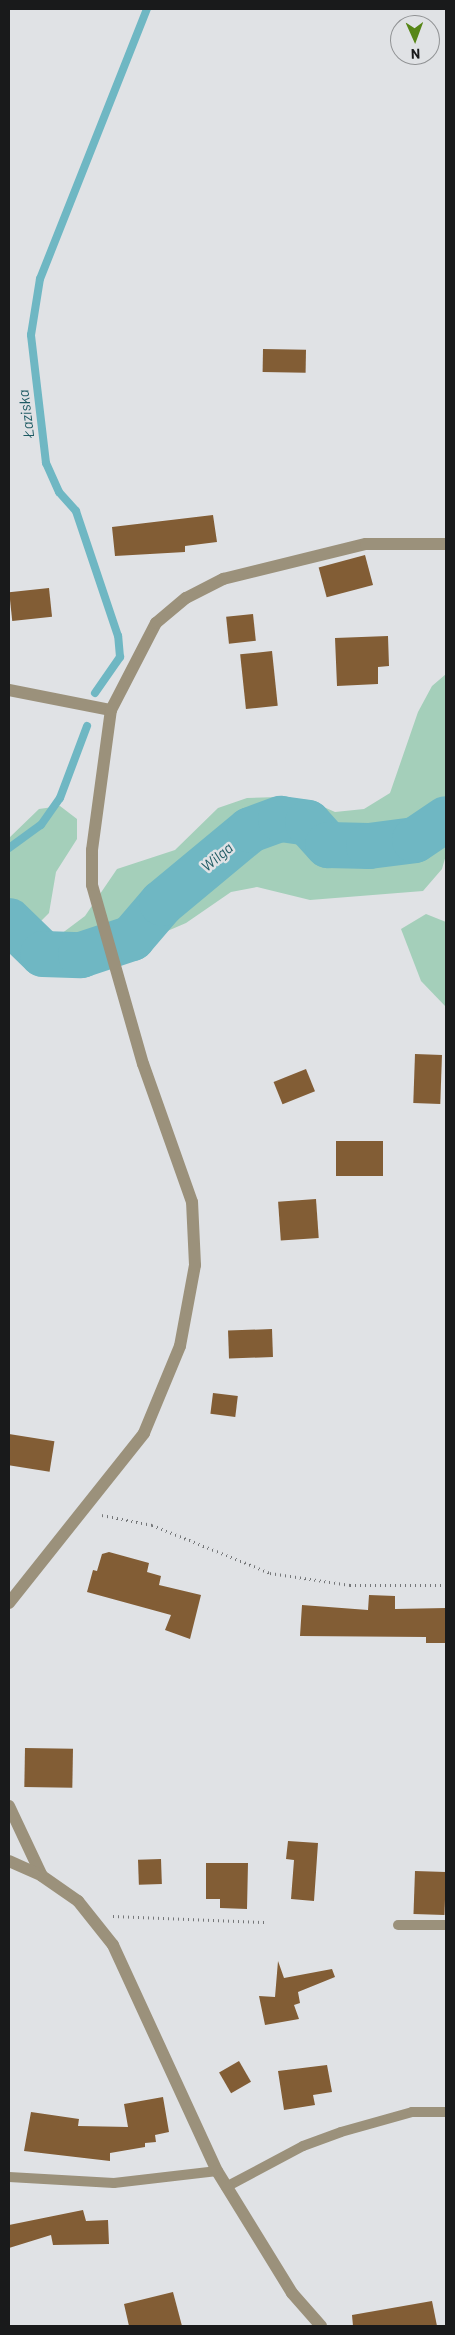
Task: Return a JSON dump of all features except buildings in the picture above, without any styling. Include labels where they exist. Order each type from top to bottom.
[{"type":"street","points":[[9,1603],[144,1433],[180,1346],[195,1265],[192,1202],[123,992],[92,885],[92,850],[111,710],[156,623],[186,598],[223,579],[366,544],[446,544]]},
{"type":"street","points":[[9,690],[111,710]]},
{"type":"street","points":[[9,1806],[42,1876]]},
{"type":"street","points":[[9,1861],[42,1876],[88,1915],[112,1944],[217,2171],[292,2293],[321,2326]]},
{"type":"lane","points":[[398,1925],[446,1925]]},
{"type":"lane","points":[[226,2187],[303,2146],[341,2132],[412,2112],[446,2112]]},
{"type":"lane","points":[[9,2178],[114,2183],[217,2171]]},
{"type":"path","points":[[79,1513],[152,1525],[270,1573],[350,1585],[446,1586]]},
{"type":"path","points":[[88,1915],[265,1922]]},
{"type":"green space","points":[[446,674],[446,855],[442,869],[423,891],[310,900],[257,887],[231,892],[186,923],[135,945],[81,950],[54,947],[61,934],[85,916],[117,869],[175,850],[218,808],[247,798],[279,797],[308,800],[335,812],[364,809],[390,793],[418,712],[432,686]]},
{"type":"green space","points":[[60,806],[77,819],[77,839],[56,872],[49,913],[35,927],[9,938],[9,838],[39,809]]},
{"type":"green space","points":[[426,914],[446,922],[446,1007],[421,981],[401,929]]},
{"type":"waterway","name":"Łaziska","points":[[95,693],[120,657],[118,636],[76,511],[59,492],[46,463],[31,335],[40,279],[147,9]]},
{"type":"waterway","name":"Łaziska","points":[[9,848],[41,825],[60,798],[87,726]]},
{"type":"waterway","name":"Wilga","points":[[9,921],[43,954],[81,955],[132,938],[162,903],[250,830],[281,819],[308,823],[328,845],[369,846],[415,840],[446,819]]}]
